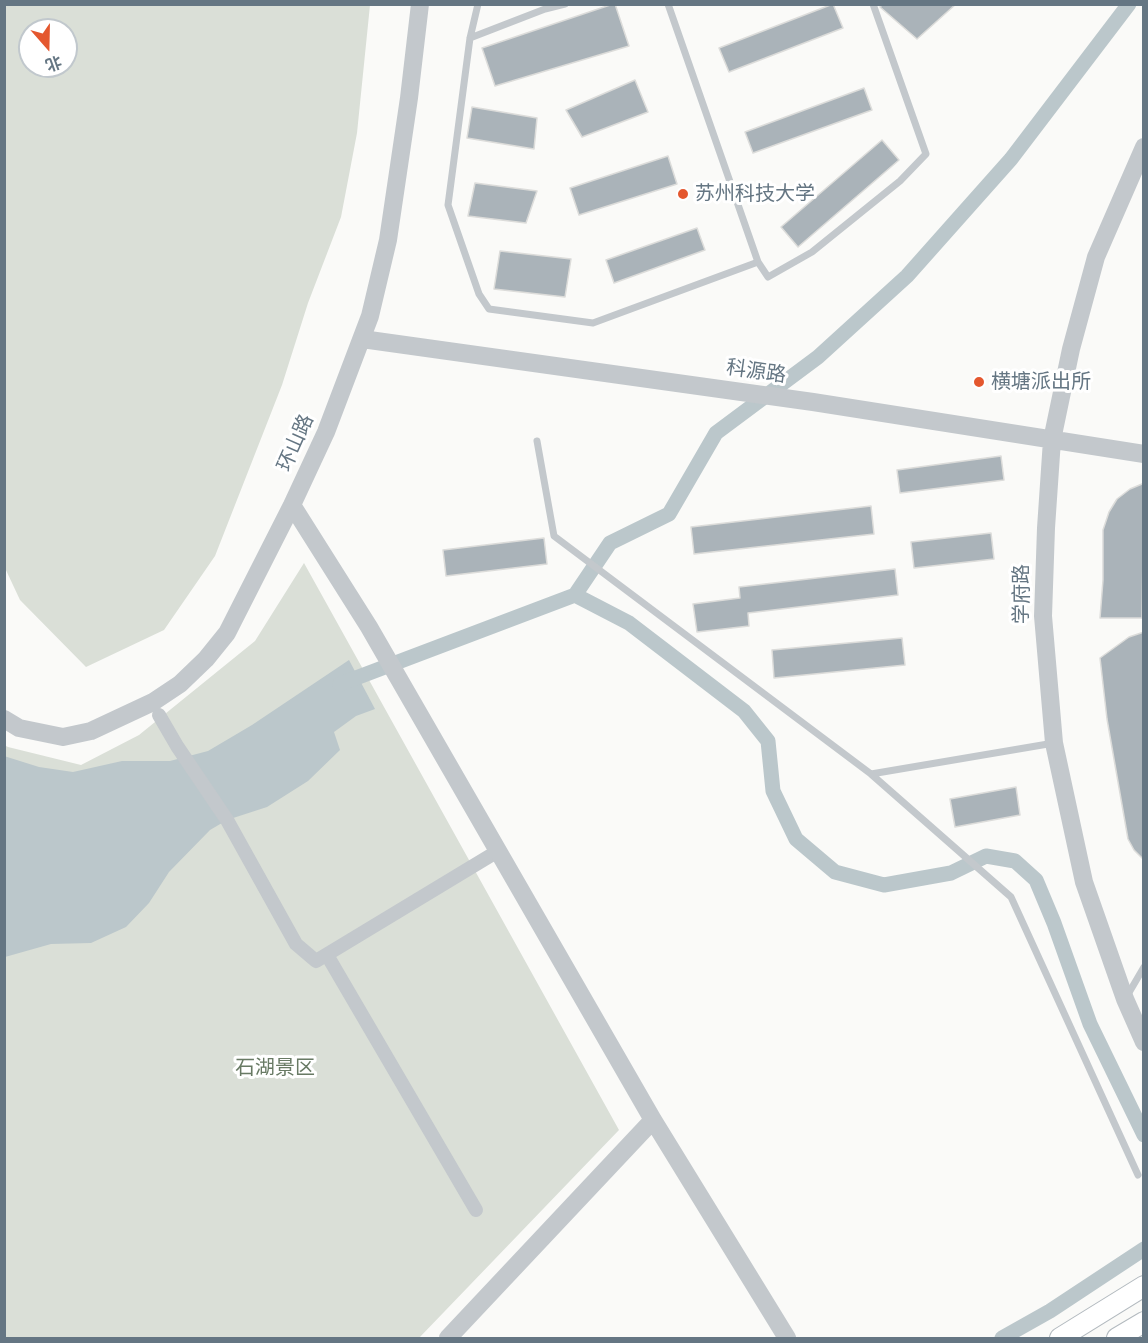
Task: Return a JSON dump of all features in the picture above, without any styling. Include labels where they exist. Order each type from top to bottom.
[{"type":"main road","points":[[1060,1338],[1143,1286]]},
{"type":"main road","points":[[1117,1338],[1143,1322]]},
{"type":"street","name":"环山路","points":[[4,719],[19,728],[63,736],[91,731],[153,702],[180,684],[206,659],[227,633],[326,432],[370,316],[388,240],[420,4]]},
{"type":"street","name":"学府路","points":[[1143,147],[1096,257],[1071,349],[1052,440],[1043,616],[1054,743],[1084,882],[1125,999],[1143,1042]]},
{"type":"street","name":"科源路","points":[[362,339],[813,402],[1143,454]]},
{"type":"street","points":[[292,504],[369,627],[653,1120],[787,1338]]},
{"type":"street","points":[[159,715],[227,820],[296,944],[316,962],[498,851]]},
{"type":"street","points":[[327,955],[476,1210]]},
{"type":"street","points":[[448,1338],[653,1120]]},
{"type":"lane","points":[[478,4],[470,38],[448,205],[479,294],[489,309],[593,323],[758,262]]},
{"type":"lane","points":[[470,38],[545,9],[565,4]]},
{"type":"lane","points":[[668,4],[758,262],[768,277],[812,252],[900,181],[926,154],[873,4]]},
{"type":"lane","points":[[537,441],[554,536],[871,774],[1011,897],[1138,1175]]},
{"type":"lane","points":[[871,774],[1054,743]]},
{"type":"lane","points":[[1125,999],[1143,967]]},
{"type":"green space","points":[[5,4],[370,5],[357,133],[341,217],[308,303],[282,385],[215,556],[164,630],[86,667],[20,600],[5,568]]},
{"type":"green space","name":"石湖景区","points":[[304,563],[619,1130],[419,1338],[5,1338],[4,745],[81,765],[139,735],[255,641]]},
{"type":"shaded area","points":[[349,660],[375,709],[356,716],[334,732],[340,750],[308,781],[267,807],[227,820],[210,830],[169,872],[149,903],[126,927],[91,943],[51,944],[5,957],[4,756],[39,767],[73,772],[122,761],[170,761],[208,751],[252,725]]},
{"type":"building","points":[[615,4],[629,46],[495,86],[482,48]]},
{"type":"building","points":[[833,4],[843,28],[729,72],[719,48]]},
{"type":"building","points":[[883,4],[956,4],[917,39],[880,7]]},
{"type":"building","points":[[635,80],[648,112],[582,137],[566,110]]},
{"type":"building","points":[[864,88],[872,110],[753,153],[745,132]]},
{"type":"building","points":[[472,107],[537,118],[534,149],[467,138]]},
{"type":"building","points":[[882,140],[899,160],[798,247],[781,227]]},
{"type":"building","points":[[668,156],[677,184],[579,215],[570,188]]},
{"type":"building","points":[[475,183],[537,191],[526,223],[468,216]]},
{"type":"building","points":[[697,228],[705,250],[614,283],[606,260]]},
{"type":"building","points":[[500,251],[571,259],[565,297],[494,289]]},
{"type":"building","points":[[1001,456],[1004,480],[900,493],[897,470]]},
{"type":"building","points":[[1144,484],[1142,618],[1100,618],[1103,530],[1109,512],[1117,499],[1130,489]]},
{"type":"building","points":[[871,506],[874,534],[694,554],[691,527]]},
{"type":"building","points":[[991,533],[994,559],[914,568],[911,542]]},
{"type":"building","points":[[544,538],[547,564],[446,576],[443,550]]},
{"type":"building","points":[[895,569],[898,595],[748,613],[749,626],[697,632],[693,604],[740,598],[739,587]]},
{"type":"building","points":[[1144,632],[1144,860],[1134,850],[1128,839],[1107,719],[1100,658],[1129,637]]},
{"type":"building","points":[[902,638],[905,665],[774,678],[772,650]]},
{"type":"building","points":[[1016,787],[1020,815],[955,827],[950,799]]},
{"type":"waterway","points":[[340,684],[575,595],[610,543],[669,514],[716,433],[818,357],[907,276],[1011,159],[1129,4]]},
{"type":"waterway","points":[[575,595],[629,623],[744,711],[768,741],[773,791],[796,839],[835,872],[884,885],[951,873],[986,856],[1015,861],[1036,880],[1090,1024],[1144,1135]]},
{"type":"waterway","points":[[1002,1338],[1050,1311],[1144,1249]]},
{"type":"place","name":"苏州科技大学","points":[[683,194]]},
{"type":"place","name":"横塘派出所","points":[[979,382]]}]
